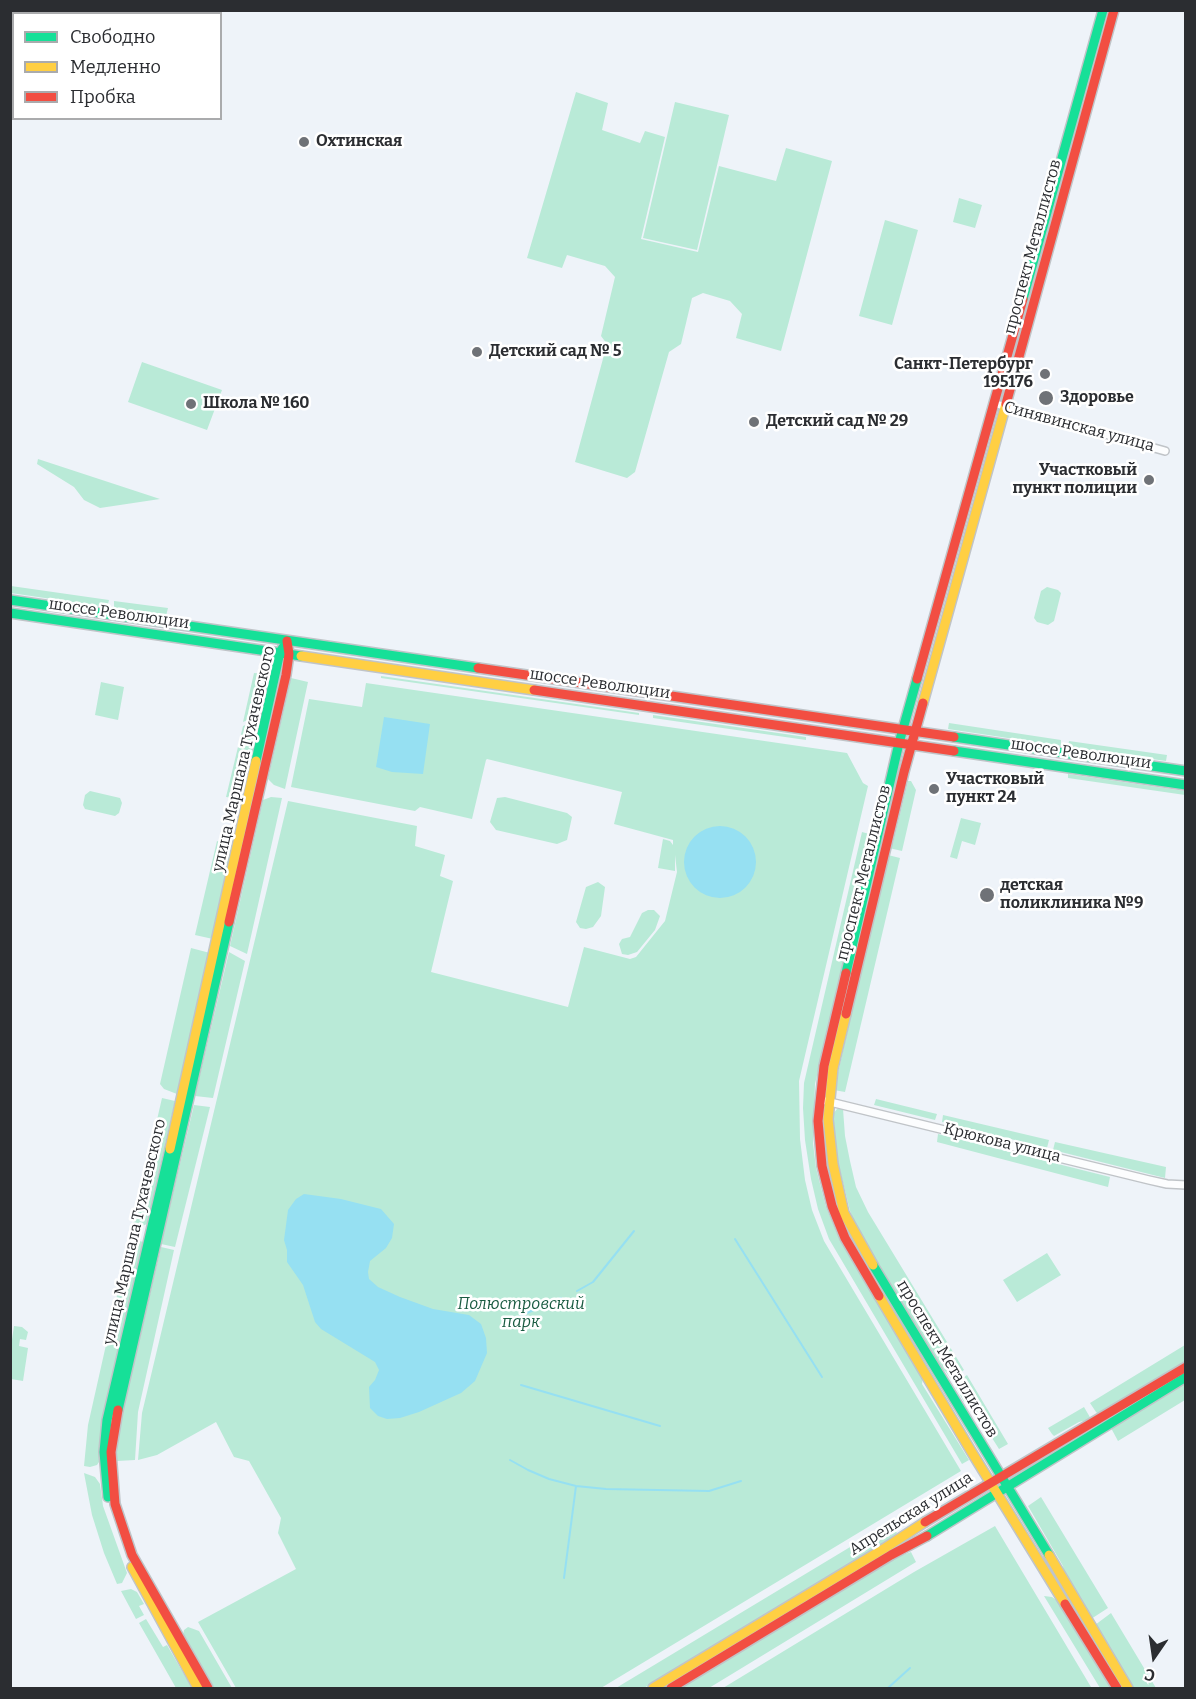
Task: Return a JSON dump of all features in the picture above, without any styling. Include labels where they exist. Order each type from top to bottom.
[{"type":"street","name":"проспект Металлистов","points":[[1103,10],[902,730],[824,1066],[824,1100],[833,1164],[844,1213],[854,1234],[1128,1689]]},
{"type":"street","name":"проспект Металлистов","points":[[1114,10],[911,745],[824,1100],[819,1132],[822,1166],[832,1206],[844,1238],[1117,1689]]},
{"type":"street","name":"Синявинская улица","points":[[993,404],[1165,450]]},
{"type":"street","name":"шоссе Революции","points":[[10,600],[1185,771]]},
{"type":"street","name":"шоссе Революции","points":[[10,613],[1185,784]]},
{"type":"street","name":"улица Маршала Тухачевского","points":[[198,1689],[137,1578],[119,1538],[106,1491],[105,1436],[249,798],[287,640]]},
{"type":"street","name":"улица Маршала Тухачевского","points":[[208,1689],[132,1555],[115,1504],[111,1452],[115,1422],[286,675],[285,653]]},
{"type":"street","name":"Крюкова улица","points":[[824,1100],[1149,1180],[1185,1185]]},
{"type":"street","name":"Апрельская улица","points":[[653,1689],[990,1482],[1185,1367]]},
{"type":"street","name":"Апрельская улица","points":[[670,1689],[1007,1487],[1185,1377]]},
{"type":"green space","points":[[576,92],[608,103],[602,130],[640,143],[645,131],[665,137],[641,239],[698,252],[719,166],[776,181],[786,148],[832,161],[781,351],[736,338],[742,314],[730,301],[703,293],[692,298],[681,344],[669,352],[635,472],[627,478],[575,462],[607,344],[601,336],[615,277],[605,266],[567,255],[562,268],[527,258]]},
{"type":"green space","points":[[675,102],[729,115],[697,250],[643,238]]},
{"type":"green space","points":[[959,198],[982,205],[975,228],[953,222]]},
{"type":"green space","points":[[885,220],[918,230],[892,325],[859,316]]},
{"type":"green space","points":[[142,362],[222,390],[207,430],[128,402]]},
{"type":"green space","points":[[38,459],[160,499],[100,508],[84,500],[74,487],[37,464]]},
{"type":"green space","points":[[11,586],[109,600],[106,607],[11,593]]},
{"type":"green space","points":[[1047,587],[1061,593],[1054,621],[1048,625],[1037,622],[1034,618],[1041,591]]},
{"type":"green space","points":[[114,601],[168,608],[166,616],[114,608]]},
{"type":"green space","points":[[254,673],[273,675],[269,691],[266,691],[261,714],[243,722]]},
{"type":"green space","points":[[381,676],[639,713],[639,715],[381,678]]},
{"type":"green space","points":[[291,678],[308,682],[285,789],[274,785],[268,779]]},
{"type":"green space","points":[[101,682],[124,687],[118,720],[95,715]]},
{"type":"green space","name":"Полюстровский парк","points":[[366,683],[847,753],[863,783],[868,786],[799,1081],[800,1139],[805,1180],[812,1210],[824,1241],[961,1471],[601,1688],[236,1688],[198,1622],[296,1569],[278,1533],[281,1518],[249,1461],[234,1457],[216,1422],[157,1455],[138,1460],[142,1413],[288,801],[417,826],[415,846],[445,855],[440,876],[453,881],[431,972],[568,1007],[584,947],[630,959],[636,957],[665,921],[677,872],[675,855],[675,871],[658,868],[663,839],[670,841],[673,845],[673,840],[614,824],[622,792],[487,759],[472,819],[420,807],[415,811],[291,787],[309,699],[362,707]]},
{"type":"green space","points":[[653,715],[806,737],[806,740],[653,718]]},
{"type":"green space","points":[[264,717],[246,796],[233,802],[233,798],[226,797],[243,726]]},
{"type":"green space","points":[[949,723],[1061,740],[1061,746],[948,729]]},
{"type":"green space","points":[[1069,741],[1167,755],[1166,761],[1068,747]]},
{"type":"green space","points":[[1068,774],[1185,791],[1185,795],[1068,778]]},
{"type":"green space","points":[[908,781],[911,781],[916,790],[902,851],[889,848],[893,843]]},
{"type":"green space","points":[[90,791],[120,798],[122,803],[119,813],[115,816],[85,809],[83,805],[85,795]]},
{"type":"green space","points":[[271,797],[282,798],[247,954],[230,946],[263,800]]},
{"type":"green space","points":[[505,797],[567,813],[572,817],[567,840],[557,844],[496,830],[490,822],[497,798]]},
{"type":"green space","points":[[961,818],[981,823],[975,845],[962,841],[957,859],[950,857]]},
{"type":"green space","points":[[862,832],[873,835],[815,1084],[813,1143],[816,1168],[826,1207],[840,1240],[923,1377],[922,1384],[969,1460],[962,1464],[829,1239],[818,1209],[811,1179],[805,1140],[804,1083]]},
{"type":"green space","points":[[217,841],[234,846],[213,939],[195,935]]},
{"type":"green space","points":[[888,855],[900,858],[845,1092],[834,1090]]},
{"type":"green space","points":[[598,882],[605,887],[601,916],[593,927],[580,928],[576,922],[586,887]]},
{"type":"green space","points":[[654,910],[660,916],[655,930],[637,952],[622,954],[619,944],[622,939],[630,937],[642,913]]},
{"type":"green space","points":[[191,948],[210,953],[177,1094],[164,1089],[160,1084]]},
{"type":"green space","points":[[229,952],[245,961],[213,1098],[195,1096]]},
{"type":"green space","points":[[162,1098],[175,1101],[147,1224],[142,1226],[133,1224]]},
{"type":"green space","points":[[876,1099],[937,1114],[935,1120],[874,1105]]},
{"type":"green space","points":[[194,1105],[210,1107],[175,1247],[161,1244]]},
{"type":"green space","points":[[837,1109],[843,1109],[845,1136],[856,1187],[868,1212],[964,1370],[951,1379],[945,1371],[938,1367],[858,1232],[850,1211],[838,1162],[833,1114]]},
{"type":"green space","points":[[943,1115],[1049,1140],[1047,1148],[942,1122]]},
{"type":"green space","points":[[938,1134],[1110,1177],[1108,1187],[937,1142]]},
{"type":"green space","points":[[1055,1142],[1166,1167],[1165,1178],[1053,1150]]},
{"type":"green space","points":[[130,1238],[143,1242],[102,1419],[99,1462],[90,1467],[84,1466],[88,1425]]},
{"type":"green space","points":[[161,1247],[174,1250],[138,1412],[135,1460],[117,1461],[117,1437]]},
{"type":"green space","points":[[1047,1253],[1061,1275],[1017,1302],[1003,1280]]},
{"type":"green space","points":[[14,1326],[22,1327],[28,1332],[26,1340],[20,1339],[19,1346],[28,1348],[23,1381],[11,1379],[11,1346]]},
{"type":"green space","points":[[1185,1345],[1185,1362],[1099,1415],[1096,1412],[1090,1403]]},
{"type":"green space","points":[[967,1375],[1008,1444],[999,1449],[968,1400],[964,1402],[954,1384]]},
{"type":"green space","points":[[1185,1383],[1185,1400],[1118,1441],[1111,1428]]},
{"type":"green space","points":[[1084,1407],[1091,1419],[1079,1422],[1054,1436],[1052,1434],[1048,1428]]},
{"type":"green space","points":[[84,1473],[95,1477],[100,1484],[103,1506],[127,1573],[122,1583],[117,1584],[104,1553],[92,1515]]},
{"type":"green space","points":[[1041,1497],[1108,1608],[1091,1619],[1028,1506]]},
{"type":"green space","points":[[890,1523],[897,1533],[882,1545],[644,1688],[616,1688]]},
{"type":"green space","points":[[995,1526],[1091,1687],[723,1688],[914,1572]]},
{"type":"green space","points":[[911,1552],[916,1562],[709,1688],[681,1688],[897,1557]]},
{"type":"green space","points":[[131,1589],[137,1592],[144,1604],[139,1606],[144,1615],[136,1619],[121,1591]]},
{"type":"green space","points":[[1044,1596],[1052,1597],[1059,1602],[1111,1688],[1100,1688]]},
{"type":"green space","points":[[1111,1613],[1156,1688],[1133,1688],[1095,1625]]},
{"type":"green space","points":[[146,1619],[163,1647],[167,1645],[192,1688],[176,1688],[139,1623]]},
{"type":"green space","points":[[188,1627],[199,1631],[232,1688],[214,1688],[183,1635],[184,1630]]},
{"type":"water","points":[[384,717],[430,724],[423,774],[392,772],[376,767]]},
{"type":"water","points":[[727,826],[746,836],[754,848],[756,862],[754,876],[746,888],[734,896],[713,898],[694,888],[686,876],[684,855],[694,836],[706,828]]},
{"type":"water","points":[[304,1194],[341,1199],[381,1209],[394,1224],[392,1238],[386,1248],[370,1261],[369,1279],[378,1287],[400,1297],[433,1309],[469,1315],[481,1324],[486,1338],[487,1353],[475,1381],[461,1393],[400,1418],[387,1419],[378,1416],[370,1408],[369,1387],[379,1370],[375,1362],[321,1329],[315,1322],[303,1285],[287,1262],[284,1240],[288,1210],[296,1199]]},
{"type":"waterway","points":[[577,1291],[593,1282],[634,1231]]},
{"type":"waterway","points":[[735,1239],[822,1377]]},
{"type":"waterway","points":[[520,1316],[561,1298]]},
{"type":"waterway","points":[[521,1385],[660,1426]]},
{"type":"waterway","points":[[510,1460],[549,1479],[576,1486],[606,1489],[709,1491],[741,1481]]},
{"type":"waterway","points":[[564,1578],[576,1486]]},
{"type":"waterway","points":[[888,1688],[910,1668]]},
{"type":"traffic: fast","points":[[1023,299],[1103,10]]},
{"type":"traffic: fast","points":[[10,600],[478,668]]},
{"type":"traffic: fast","points":[[10,613],[301,656]]},
{"type":"traffic: fast","points":[[256,761],[280,652],[284,646]]},
{"type":"traffic: fast","points":[[846,973],[899,743],[917,679]]},
{"type":"traffic: fast","points":[[954,737],[1186,771]]},
{"type":"traffic: fast","points":[[954,751],[1186,785]]},
{"type":"traffic: fast","points":[[118,1410],[229,922]]},
{"type":"traffic: fast","points":[[108,1497],[104,1452],[107,1420],[170,1149]]},
{"type":"traffic: fast","points":[[873,1265],[1049,1555]]},
{"type":"traffic: fast","points":[[927,1536],[1186,1377]]},
{"type":"traffic: slow","points":[[923,703],[1006,404]]},
{"type":"traffic: slow","points":[[301,656],[534,690]]},
{"type":"traffic: slow","points":[[170,1149],[256,761]]},
{"type":"traffic: slow","points":[[846,1014],[833,1068],[828,1119],[833,1164],[844,1213],[873,1265]]},
{"type":"traffic: slow","points":[[879,1296],[1065,1604]]},
{"type":"traffic: slow","points":[[653,1688],[925,1522]]},
{"type":"traffic: slow","points":[[1049,1555],[1128,1688]]},
{"type":"traffic: slow","points":[[132,1567],[198,1688]]},
{"type":"traffic: jam","points":[[1006,404],[1114,10]]},
{"type":"traffic: jam","points":[[917,679],[1023,299]]},
{"type":"traffic: jam","points":[[229,922],[286,675],[289,654],[287,641]]},
{"type":"traffic: jam","points":[[478,668],[954,737]]},
{"type":"traffic: jam","points":[[534,690],[954,751]]},
{"type":"traffic: jam","points":[[846,1014],[904,772],[923,703]]},
{"type":"traffic: jam","points":[[846,973],[824,1066],[818,1121],[822,1166],[832,1206],[845,1238],[879,1296]]},
{"type":"traffic: jam","points":[[925,1522],[1186,1367]]},
{"type":"traffic: jam","points":[[118,1410],[111,1452],[115,1504],[132,1555],[208,1688]]},
{"type":"traffic: jam","points":[[671,1688],[891,1555],[927,1536]]},
{"type":"traffic: jam","points":[[1065,1604],[1117,1688]]},
{"type":"place","name":"Охтинская","points":[[304,142]]},
{"type":"place","name":"Детский сад № 5","points":[[477,352]]},
{"type":"place","name":"Санкт-Петербург 195176","points":[[1045,374]]},
{"type":"place","name":"Здоровье","points":[[1046,398]]},
{"type":"place","name":"Школа № 160","points":[[191,404]]},
{"type":"place","name":"Детский сад № 29","points":[[754,422]]},
{"type":"place","name":"Участковый пункт полиции","points":[[1149,480]]},
{"type":"place","name":"Участковый пункт 24","points":[[934,789]]},
{"type":"place","name":"детская поликлиника №9","points":[[987,895]]}]
